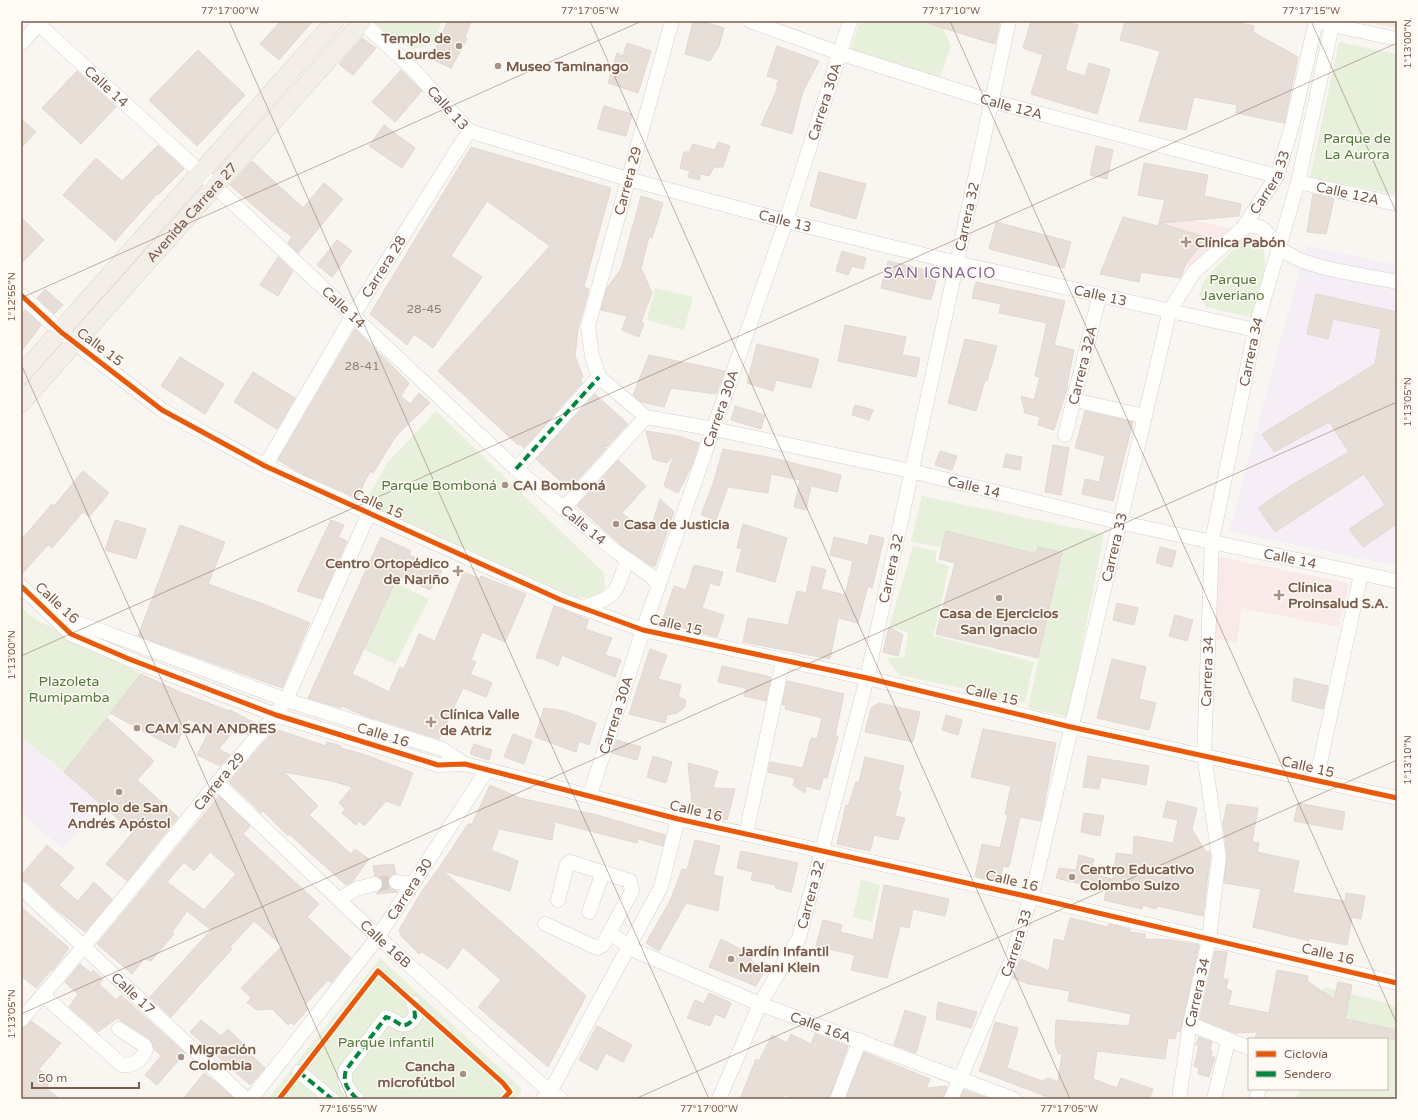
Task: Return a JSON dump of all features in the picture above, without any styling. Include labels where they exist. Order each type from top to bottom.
[{"type":"main road","name":"Avenida Carrera 27","points":[[21,403],[68,337],[200,172],[334,21]]},
{"type":"main road","name":"Avenida Carrera 27","points":[[21,375],[68,337],[216,186],[362,21]]},
{"type":"street","name":"Calle 13","points":[[362,21],[411,67],[469,131],[628,179],[786,221],[957,263],[1255,330]]},
{"type":"street","name":"Carrera 29","points":[[599,377],[589,342],[588,326],[672,21]]},
{"type":"street","name":"Calle 12A","points":[[750,21],[839,53],[991,101],[1277,176]]},
{"type":"street","name":"Carrera 30A","points":[[590,796],[643,630],[786,221],[850,21]]},
{"type":"street","name":"Carrera 32","points":[[719,1099],[760,1004],[799,938],[867,678],[1009,21]]},
{"type":"street","points":[[1316,21],[1333,23],[1397,39]]},
{"type":"street","name":"Carrera 33","points":[[951,1099],[1010,961],[1030,897],[1118,522],[1170,310],[1194,272],[1242,229],[1277,176],[1292,126],[1316,21]]},
{"type":"street","name":"Calle 14","points":[[38,22],[216,186],[516,469],[628,560],[651,576],[659,586]]},
{"type":"street","points":[[21,44],[38,22]]},
{"type":"street","name":"Carrera 34","points":[[1179,1099],[1190,1024],[1209,939],[1219,857],[1204,755],[1212,541],[1255,330],[1298,182],[1333,23]]},
{"type":"street","name":"Carrera 28","points":[[265,466],[352,315],[469,131]]},
{"type":"street","name":"Calle 12A","points":[[1298,182],[1397,204]]},
{"type":"street","points":[[1242,229],[1250,225],[1262,228],[1274,240],[1278,247],[1297,258],[1315,264],[1397,282]]},
{"type":"street","name":"Carrera 32A","points":[[1065,435],[1100,294]]},
{"type":"street","name":"Calle 15","points":[[21,295],[68,337],[162,410],[265,466],[582,608],[643,630],[783,662],[867,678],[1071,726],[1397,798]]},
{"type":"street","points":[[516,469],[599,377],[646,417],[563,508]]},
{"type":"street","points":[[1074,400],[1144,416]]},
{"type":"street","name":"Calle 14","points":[[646,417],[714,429],[912,471],[1118,522],[1397,581]]},
{"type":"street","name":"Carrera 29","points":[[21,1020],[85,947],[217,782],[276,715],[286,700],[369,513]]},
{"type":"street","points":[[582,608],[603,600],[616,592],[628,560]]},
{"type":"street","points":[[1316,781],[1361,574]]},
{"type":"street","name":"Calle 16","points":[[21,586],[71,634],[129,659],[276,715],[438,765],[465,764],[678,819],[1030,897],[1397,983]]},
{"type":"street","name":"Calle 16","points":[[50,614],[104,632],[286,700],[442,749],[465,764]]},
{"type":"street","points":[[746,834],[783,662]]},
{"type":"street","name":"Carrera 30","points":[[251,1099],[378,936],[487,770]]},
{"type":"street","name":"Calle 16B","points":[[217,782],[339,900],[551,1097]]},
{"type":"street","points":[[551,1097],[661,887],[678,819]]},
{"type":"street","points":[[545,924],[597,948],[603,944],[632,888],[630,881],[570,862],[567,864],[558,900]]},
{"type":"street","points":[[588,912],[604,872]]},
{"type":"street","points":[[396,882],[412,884]]},
{"type":"street","points":[[339,900],[356,889],[376,884]]},
{"type":"street","name":"Calle 17","points":[[21,888],[246,1099]]},
{"type":"street","name":"Calle 16A","points":[[609,933],[625,943],[629,948],[760,1004],[960,1077],[1014,1099]]},
{"type":"street","points":[[43,995],[122,1065],[129,1066],[133,1064],[146,1049],[144,1046],[119,1029]]},
{"type":"street","points":[[357,1099],[345,1085],[343,1078],[346,1070],[386,1017],[401,1026],[412,1020],[416,1012],[413,1003]]},
{"type":"street","points":[[1190,1024],[1228,1041],[1248,1048]]},
{"type":"street","points":[[837,1099],[860,1040]]},
{"type":"street","points":[[1214,1099],[1228,1041]]},
{"type":"street","points":[[299,1072],[332,1099]]},
{"type":"shaded area","points":[[1358,21],[1397,21],[1397,28]]},
{"type":"shaded area","name":"Clínica Pabón","points":[[1161,214],[1230,228],[1205,258],[1200,256],[1195,267],[1186,265],[1182,278],[1146,273]]},
{"type":"shaded area","points":[[1306,246],[1397,265],[1397,566],[1229,531]]},
{"type":"shaded area","name":"Clínica Proinsalud S.A.","points":[[1214,556],[1349,583],[1339,627],[1241,608],[1237,643],[1211,637]]},
{"type":"shaded area","points":[[21,737],[101,804],[62,849],[21,812]]},
{"type":"green space","points":[[373,21],[442,21],[435,38],[430,44],[412,49],[391,37]]},
{"type":"green space","points":[[860,21],[940,21],[951,46],[939,79],[850,49]]},
{"type":"green space","name":"Parque de La Aurora","points":[[1339,42],[1397,54],[1397,195],[1310,177]]},
{"type":"green space","name":"Parque Javeriano","points":[[1250,239],[1261,244],[1265,261],[1262,280],[1251,317],[1206,307],[1199,295],[1202,284],[1213,270],[1241,242]]},
{"type":"green space","points":[[655,288],[693,297],[684,330],[647,320]]},
{"type":"green space","name":"Parque Bomboná","points":[[436,411],[604,573],[605,588],[595,598],[573,597],[362,507],[388,462]]},
{"type":"green space","points":[[922,496],[1104,534],[1068,717],[1028,708],[1062,552],[1038,547],[1036,554],[946,531],[942,548],[911,541]]},
{"type":"green space","points":[[913,546],[936,551],[936,562],[949,566],[933,638],[936,636],[1034,662],[1025,702],[899,675],[886,658],[904,658],[908,632],[889,627]]},
{"type":"green space","points":[[395,583],[429,599],[395,664],[363,649]]},
{"type":"green space","name":"Plazoleta Rumipamba","points":[[21,608],[37,620],[141,674],[64,772],[21,737]]},
{"type":"green space","points":[[861,880],[880,885],[872,922],[853,917]]},
{"type":"green space","name":"Parque infantil","points":[[380,958],[521,1088],[521,1092],[515,1099],[268,1099]]},
{"type":"green space","points":[[1324,987],[1397,1006],[1397,1099],[1296,1099],[1299,1090],[1388,1090],[1388,1038],[1311,1038]]},
{"type":"building","points":[[281,21],[313,21],[279,60],[260,44]]},
{"type":"building","name":"Templo de Lourdes","points":[[448,21],[471,21],[465,38],[467,39],[451,68],[431,59]]},
{"type":"building","points":[[693,21],[700,21],[724,28],[719,46],[710,61],[685,54]]},
{"type":"building","points":[[931,21],[1000,21],[995,44],[930,24]]},
{"type":"building","points":[[1031,21],[1064,21],[1078,25],[1065,70],[1085,76],[1089,63],[1110,69],[1097,114],[1031,94],[1043,55],[1023,48]]},
{"type":"building","points":[[1125,21],[1233,21],[1254,26],[1253,32],[1298,57],[1284,123],[1236,113],[1237,105],[1194,97],[1186,130],[1139,121],[1160,51],[1120,40]]},
{"type":"building","points":[[362,38],[376,48],[353,75],[339,64]]},
{"type":"building","points":[[627,43],[651,51],[638,93],[608,83],[617,53],[623,56]]},
{"type":"building","points":[[777,46],[819,61],[803,91],[792,134],[761,125],[778,87],[776,86],[779,80],[767,76]]},
{"type":"building","points":[[198,50],[245,95],[197,146],[149,100]]},
{"type":"building","points":[[401,70],[422,91],[395,122],[372,102]]},
{"type":"building","points":[[77,71],[116,107],[81,144],[42,108]]},
{"type":"building","points":[[604,106],[632,114],[626,136],[597,129]]},
{"type":"building","points":[[21,119],[36,132],[21,148]]},
{"type":"building","points":[[384,125],[415,148],[402,168],[369,146]]},
{"type":"building","points":[[718,142],[730,146],[723,167],[714,167],[709,176],[701,174],[699,180],[688,177],[690,171],[680,168],[684,152],[689,152],[693,144],[715,150]]},
{"type":"building","points":[[158,145],[184,169],[158,195],[157,194],[115,241],[63,195],[96,158],[122,181]]},
{"type":"building","points":[[1096,146],[1113,150],[1107,179],[1090,175]]},
{"type":"building","points":[[471,147],[611,188],[584,287],[589,289],[578,329],[575,356],[583,377],[580,380],[583,382],[524,448],[520,444],[518,445],[438,371],[550,246],[487,201],[451,256],[482,277],[433,348],[414,334],[407,345],[370,314]]},
{"type":"building","points":[[252,161],[303,208],[324,183],[343,199],[298,253],[288,243],[292,237],[230,185]]},
{"type":"building","points":[[1144,163],[1208,175],[1204,196],[1241,204],[1239,216],[1160,223],[1208,238],[1186,263],[1180,278],[1141,272],[1139,282],[1100,274],[1123,217],[1158,226],[1165,200],[1138,195]]},
{"type":"building","points":[[819,172],[866,184],[856,219],[810,206]]},
{"type":"building","points":[[1313,194],[1334,199],[1326,234],[1307,232]]},
{"type":"building","points":[[641,196],[663,203],[652,238],[649,237],[641,268],[652,293],[641,322],[644,323],[639,337],[622,330],[627,316],[601,310],[607,288],[621,269]]},
{"type":"building","points":[[21,217],[44,240],[21,264]]},
{"type":"building","points":[[996,222],[1071,242],[1064,268],[989,249]]},
{"type":"building","points":[[337,240],[352,251],[332,277],[317,265]]},
{"type":"building","points":[[842,251],[866,258],[863,269],[852,266],[848,275],[836,271]]},
{"type":"building","points":[[278,257],[293,271],[278,296],[260,285]]},
{"type":"building","points":[[888,261],[938,273],[931,300],[881,288]]},
{"type":"building","points":[[976,282],[1065,301],[1054,345],[1074,350],[1068,386],[1054,430],[1038,425],[1040,417],[1025,413],[1021,396],[1034,400],[1040,377],[1035,376],[1047,323],[999,313],[1001,304],[972,298]]},
{"type":"building","points":[[45,289],[63,305],[54,314],[37,298]]},
{"type":"building","points":[[1316,294],[1397,312],[1397,373],[1395,381],[1397,384],[1397,524],[1363,547],[1349,529],[1385,505],[1364,474],[1275,532],[1258,508],[1290,486],[1349,452],[1329,422],[1274,452],[1262,434],[1375,364],[1381,329],[1333,319],[1328,339],[1307,334]]},
{"type":"building","points":[[25,310],[41,325],[21,352],[21,315]]},
{"type":"building","points":[[845,325],[906,337],[902,355],[920,358],[916,377],[838,361]]},
{"type":"building","points":[[355,329],[409,383],[401,396],[410,404],[419,393],[430,403],[396,436],[373,473],[370,471],[357,498],[300,473],[278,460]]},
{"type":"building","points":[[965,339],[997,346],[987,381],[985,380],[976,411],[948,403]]},
{"type":"building","points":[[757,344],[819,359],[811,388],[776,380],[773,391],[747,383]]},
{"type":"building","points":[[649,355],[725,371],[716,394],[671,388],[664,407],[641,402],[633,395]]},
{"type":"building","points":[[180,357],[224,384],[205,414],[161,386]]},
{"type":"building","points":[[253,372],[295,398],[277,429],[234,402]]},
{"type":"building","points":[[595,394],[628,424],[607,447],[602,445],[606,449],[569,489],[536,459]]},
{"type":"building","points":[[855,405],[873,410],[869,420],[852,415]]},
{"type":"building","points":[[735,406],[765,415],[761,429],[731,420]]},
{"type":"building","points":[[1085,411],[1133,422],[1113,501],[1082,494],[1085,479],[1099,482],[1105,456],[1075,448]]},
{"type":"building","points":[[646,431],[678,436],[699,443],[692,465],[678,493],[664,486],[674,454],[667,463],[653,459]]},
{"type":"building","points":[[1053,445],[1069,448],[1061,495],[1045,492]]},
{"type":"building","points":[[723,449],[773,458],[841,475],[837,492],[811,486],[806,510],[794,507],[800,480],[771,474],[768,493],[728,487],[716,520],[701,515],[713,484]]},
{"type":"building","points":[[940,451],[957,456],[952,470],[935,465]]},
{"type":"building","points":[[1006,454],[1022,457],[1020,470],[1003,467]]},
{"type":"building","name":"Casa de Justicia","points":[[618,460],[646,486],[622,513],[649,534],[660,499],[674,512],[655,566],[652,566],[620,544],[577,506]]},
{"type":"building","points":[[83,471],[109,493],[89,517],[83,512],[52,548],[48,545],[21,575],[21,540],[52,504],[54,506]]},
{"type":"building","points":[[115,520],[146,529],[136,559],[105,550]]},
{"type":"building","points":[[331,520],[344,525],[338,537],[347,541],[322,599],[297,591]]},
{"type":"building","points":[[743,524],[787,538],[775,582],[736,571],[742,549],[737,548]]},
{"type":"building","points":[[180,525],[225,542],[208,584],[310,623],[282,688],[138,636]]},
{"type":"building","name":"Casa de Ejercicios San Ignacio","points":[[946,531],[1036,554],[1038,547],[1062,552],[1038,658],[936,634],[955,563],[939,559]]},
{"type":"building","points":[[870,535],[884,538],[872,588],[868,586],[858,623],[838,618],[830,659],[743,642],[748,618],[788,625],[797,591],[806,593],[812,566],[826,570],[821,589],[845,595],[853,561],[830,555],[834,537],[868,545]]},
{"type":"building","points":[[381,537],[411,551],[409,555],[442,571],[430,590],[398,576],[352,674],[389,692],[400,667],[404,669],[419,634],[435,641],[464,572],[480,579],[481,576],[526,594],[505,642],[482,632],[471,660],[476,662],[470,674],[492,683],[486,697],[463,688],[439,739],[363,715],[342,706],[341,708],[308,698]]},
{"type":"building","points":[[1160,547],[1176,551],[1172,567],[1156,563]]},
{"type":"building","points":[[694,565],[723,572],[719,586],[710,583],[702,608],[724,615],[717,637],[662,622],[674,586],[686,590]]},
{"type":"building","points":[[1117,603],[1138,608],[1134,625],[1113,620]]},
{"type":"building","points":[[554,606],[589,620],[585,629],[612,638],[605,655],[621,660],[615,677],[562,655],[558,666],[544,659],[536,658]]},
{"type":"building","points":[[1175,615],[1193,620],[1187,641],[1169,636]]},
{"type":"building","points":[[889,627],[903,635],[898,656],[883,652]]},
{"type":"building","points":[[650,649],[667,655],[658,679],[681,685],[678,697],[686,700],[684,708],[677,713],[667,715],[665,723],[629,714]]},
{"type":"building","points":[[1112,659],[1146,667],[1139,699],[1156,703],[1149,730],[1097,718]]},
{"type":"building","points":[[722,666],[771,677],[766,701],[744,696],[746,688],[718,682]]},
{"type":"building","points":[[141,674],[180,692],[229,711],[230,710],[257,724],[248,735],[236,728],[219,749],[230,755],[220,766],[197,755],[211,728],[188,719],[175,748],[110,713]]},
{"type":"building","points":[[1294,678],[1328,686],[1323,709],[1292,701]]},
{"type":"building","points":[[787,681],[844,694],[835,736],[838,736],[827,778],[823,777],[820,790],[806,786],[805,793],[793,785],[795,778],[768,772],[770,762],[803,768],[811,738],[817,739],[822,718],[785,709],[786,705],[782,705]]},
{"type":"building","points":[[879,703],[920,712],[913,742],[865,732],[871,708]]},
{"type":"building","points":[[544,708],[564,711],[596,723],[589,745],[579,741],[576,752],[535,737]]},
{"type":"building","points":[[946,715],[962,720],[958,735],[942,730]]},
{"type":"building","name":"Templo de San Andrés Apóstol","points":[[107,718],[154,761],[137,780],[178,817],[127,881],[106,864],[133,832],[64,772]]},
{"type":"building","points":[[275,729],[326,746],[327,742],[341,746],[341,748],[363,754],[413,773],[400,806],[386,801],[364,826],[359,821],[356,825],[342,813],[345,809],[339,803],[352,787],[332,781],[284,772],[318,806],[309,815],[351,854],[355,849],[369,859],[352,882],[346,885],[289,834],[288,836],[263,811],[261,813],[229,782]]},
{"type":"building","points":[[983,729],[1056,743],[1041,821],[1020,817],[1009,867],[1003,866],[1000,882],[975,876],[982,844],[1000,848],[1008,815],[1005,814],[1011,786],[971,777]]},
{"type":"building","points":[[513,734],[532,741],[524,764],[504,757]]},
{"type":"building","points":[[617,740],[641,747],[637,760],[612,753]]},
{"type":"building","points":[[474,744],[492,750],[489,760],[470,754]]},
{"type":"building","points":[[653,756],[672,762],[666,783],[647,777]]},
{"type":"building","points":[[1088,756],[1149,766],[1146,785],[1101,777],[1099,789],[1083,787]]},
{"type":"building","points":[[865,757],[904,766],[898,791],[901,792],[895,816],[905,818],[898,840],[874,835],[870,851],[837,844],[846,805],[848,806],[856,782],[859,782]]},
{"type":"building","points":[[688,763],[718,771],[713,788],[735,789],[727,820],[709,817],[710,809],[692,804]]},
{"type":"building","points":[[490,785],[520,798],[597,815],[665,835],[663,846],[638,839],[637,843],[555,822],[552,840],[499,829],[491,850],[518,861],[510,891],[443,871],[586,996],[548,1067],[478,1007],[501,980],[463,947],[448,969],[422,952],[419,954],[402,937],[399,930],[422,891],[468,824],[472,824]]},
{"type":"building","points":[[219,796],[250,826],[243,834],[319,904],[307,917],[351,958],[331,983],[328,980],[305,1005],[308,1009],[294,1025],[291,1022],[288,1025],[272,1009],[257,1010],[247,1003],[251,998],[241,988],[282,946],[254,921],[230,947],[232,949],[171,1017],[150,997],[211,930],[187,911],[172,932],[174,934],[151,961],[144,959],[132,974],[97,944]],"holes":[[[210,852],[236,874],[204,910],[167,882],[184,862],[194,871]]]},
{"type":"building","points":[[1167,801],[1197,808],[1192,829],[1205,851],[1210,852],[1203,916],[1157,906],[1156,909],[1143,905],[1142,909],[1104,900],[1106,890],[1056,878],[1059,868],[1076,870],[1079,855],[1094,859],[1090,874],[1113,879],[1116,853],[1133,855],[1134,836],[1173,843],[1178,820],[1163,817]]},
{"type":"building","points":[[1298,803],[1345,812],[1342,830],[1294,821]]},
{"type":"building","points":[[1227,804],[1258,808],[1252,842],[1259,843],[1257,852],[1299,861],[1294,893],[1345,901],[1346,893],[1365,896],[1361,919],[1352,917],[1347,945],[1309,938],[1309,941],[1253,927],[1261,889],[1224,883],[1227,856],[1223,823]]},
{"type":"building","points":[[1084,813],[1104,816],[1100,836],[1081,832]]},
{"type":"building","points":[[695,840],[720,846],[713,875],[723,877],[718,911],[686,903],[659,951],[646,943],[671,899],[682,869],[687,870]]},
{"type":"building","points":[[47,845],[74,868],[59,885],[78,901],[94,882],[112,899],[85,932],[56,909],[27,882],[21,880],[21,876]]},
{"type":"building","points":[[741,851],[798,863],[791,892],[775,888],[776,885],[751,880],[753,872],[737,868]]},
{"type":"building","points":[[394,864],[396,874],[390,877],[388,881],[391,888],[398,892],[376,894],[383,887],[383,882],[381,878],[375,876],[373,866]]},
{"type":"building","points":[[884,885],[949,899],[945,916],[913,909],[909,928],[900,926],[887,978],[851,970],[855,955],[816,946],[823,920],[842,925],[840,932],[873,940]]},
{"type":"building","points":[[21,907],[69,948],[52,971],[51,970],[36,988],[21,976]]},
{"type":"building","points":[[1070,918],[1108,927],[1109,924],[1130,929],[1129,932],[1145,934],[1145,939],[1171,940],[1199,945],[1180,1032],[1177,1031],[1175,1039],[1168,1038],[1165,1059],[1097,1051],[1093,1079],[1117,1088],[1121,1078],[1153,1089],[1149,1099],[1053,1099],[979,1071],[995,1022],[1018,1028],[1007,1068],[1042,1081],[1048,1078],[1058,1082],[1062,1054],[1058,1054],[1055,1043],[1056,1020],[1129,1026],[1131,1014],[1068,1001],[1070,991],[1029,984],[1013,978],[1021,959],[1049,971],[1054,939],[1064,941]]},
{"type":"building","points":[[721,939],[752,955],[751,961],[766,968],[756,986],[709,967]]},
{"type":"building","points":[[1215,951],[1227,952],[1223,979],[1228,979],[1226,989],[1232,991],[1228,1005],[1269,1013],[1277,970],[1308,976],[1307,981],[1334,999],[1338,982],[1352,985],[1345,1019],[1397,1030],[1397,1039],[1255,1038],[1257,1032],[1235,1033],[1200,1019]]},
{"type":"building","points":[[80,964],[91,973],[93,970],[103,979],[99,984],[116,1000],[121,995],[185,1053],[157,1085],[145,1075],[161,1056],[154,1049],[150,1039],[117,1018],[98,1032],[69,1007],[78,994],[65,982]]},
{"type":"building","points":[[709,993],[731,1003],[725,1018],[715,1014],[710,1026],[687,1018],[695,1000],[704,1004]]},
{"type":"building","points":[[938,1002],[977,1012],[971,1028],[936,1019]]},
{"type":"building","points":[[905,1010],[926,1017],[916,1053],[894,1045]]},
{"type":"building","points":[[201,1020],[221,1036],[228,1029],[250,1050],[248,1052],[265,1068],[250,1085],[190,1032]]},
{"type":"building","points":[[31,1021],[61,1043],[39,1069],[50,1079],[47,1088],[59,1099],[21,1099],[21,1028],[27,1026]]},
{"type":"building","points":[[597,1026],[632,1045],[623,1062],[606,1053],[597,1070],[579,1060]]},
{"type":"building","points":[[791,1034],[811,1044],[815,1034],[848,1046],[829,1099],[795,1099],[785,1095],[783,1099],[740,1099],[756,1059],[759,1061],[772,1035],[787,1043]]},
{"type":"building","points":[[1199,1037],[1212,1042],[1210,1051],[1212,1051],[1211,1057],[1215,1057],[1209,1077],[1198,1074],[1199,1068],[1194,1066],[1199,1046],[1196,1045]]},
{"type":"building","points":[[864,1052],[930,1079],[926,1088],[947,1086],[943,1099],[846,1099]]},
{"type":"building","points":[[204,1073],[219,1085],[234,1099],[183,1099]]},
{"type":"building","points":[[964,1090],[985,1097],[985,1099],[960,1099]]},
{"type":"tunnel","points":[[375,884],[396,882]]},
{"type":"marked path","points":[[516,469],[599,377]]},
{"type":"marked path","points":[[357,1099],[345,1083],[346,1070],[386,1017],[404,1025],[411,1022],[415,1017],[414,1004]]},
{"type":"marked path","points":[[299,1072],[332,1099]]},
{"type":"cycle path","points":[[21,295],[61,332],[162,410],[265,466],[561,600],[643,630],[867,678],[1071,727],[1397,798]]},
{"type":"cycle path","points":[[21,586],[71,634],[129,659],[276,715],[438,765],[465,764],[678,819],[1030,897],[1397,983]]},
{"type":"cycle path","points":[[279,1099],[378,971],[503,1083],[510,1092],[503,1099]]},
{"type":"place","name":"Templo de Lourdes","points":[[459,46]]},
{"type":"place","name":"Museo Taminango","points":[[498,66]]},
{"type":"place","name":"Clínica Pabón","points":[[1186,242]]},
{"type":"place","name":"CAI Bomboná","points":[[505,485]]},
{"type":"place","name":"Casa de Justicia","points":[[616,524]]},
{"type":"place","name":"Centro Ortopédico de Nariño","points":[[458,571]]},
{"type":"place","name":"Clínica Proinsalud S.A.","points":[[1279,595]]},
{"type":"place","name":"Casa de Ejercicios San Ignacio","points":[[999,598]]},
{"type":"place","name":"Clínica Valle de Atriz","points":[[431,722]]},
{"type":"place","name":"CAM SAN ANDRES","points":[[137,728]]},
{"type":"place","name":"Templo de San Andrés Apóstol","points":[[119,792]]},
{"type":"place","name":"Centro Educativo Colombo Suizo","points":[[1072,877]]},
{"type":"place","name":"Jardín Infantil Melani Klein","points":[[731,959]]},
{"type":"place","name":"Migración Colombia","points":[[181,1057]]},
{"type":"place","name":"Cancha microfútbol","points":[[463,1074]]},
{"type":"district","name":"SAN IGNACIO","points":[[940,273]]}]
